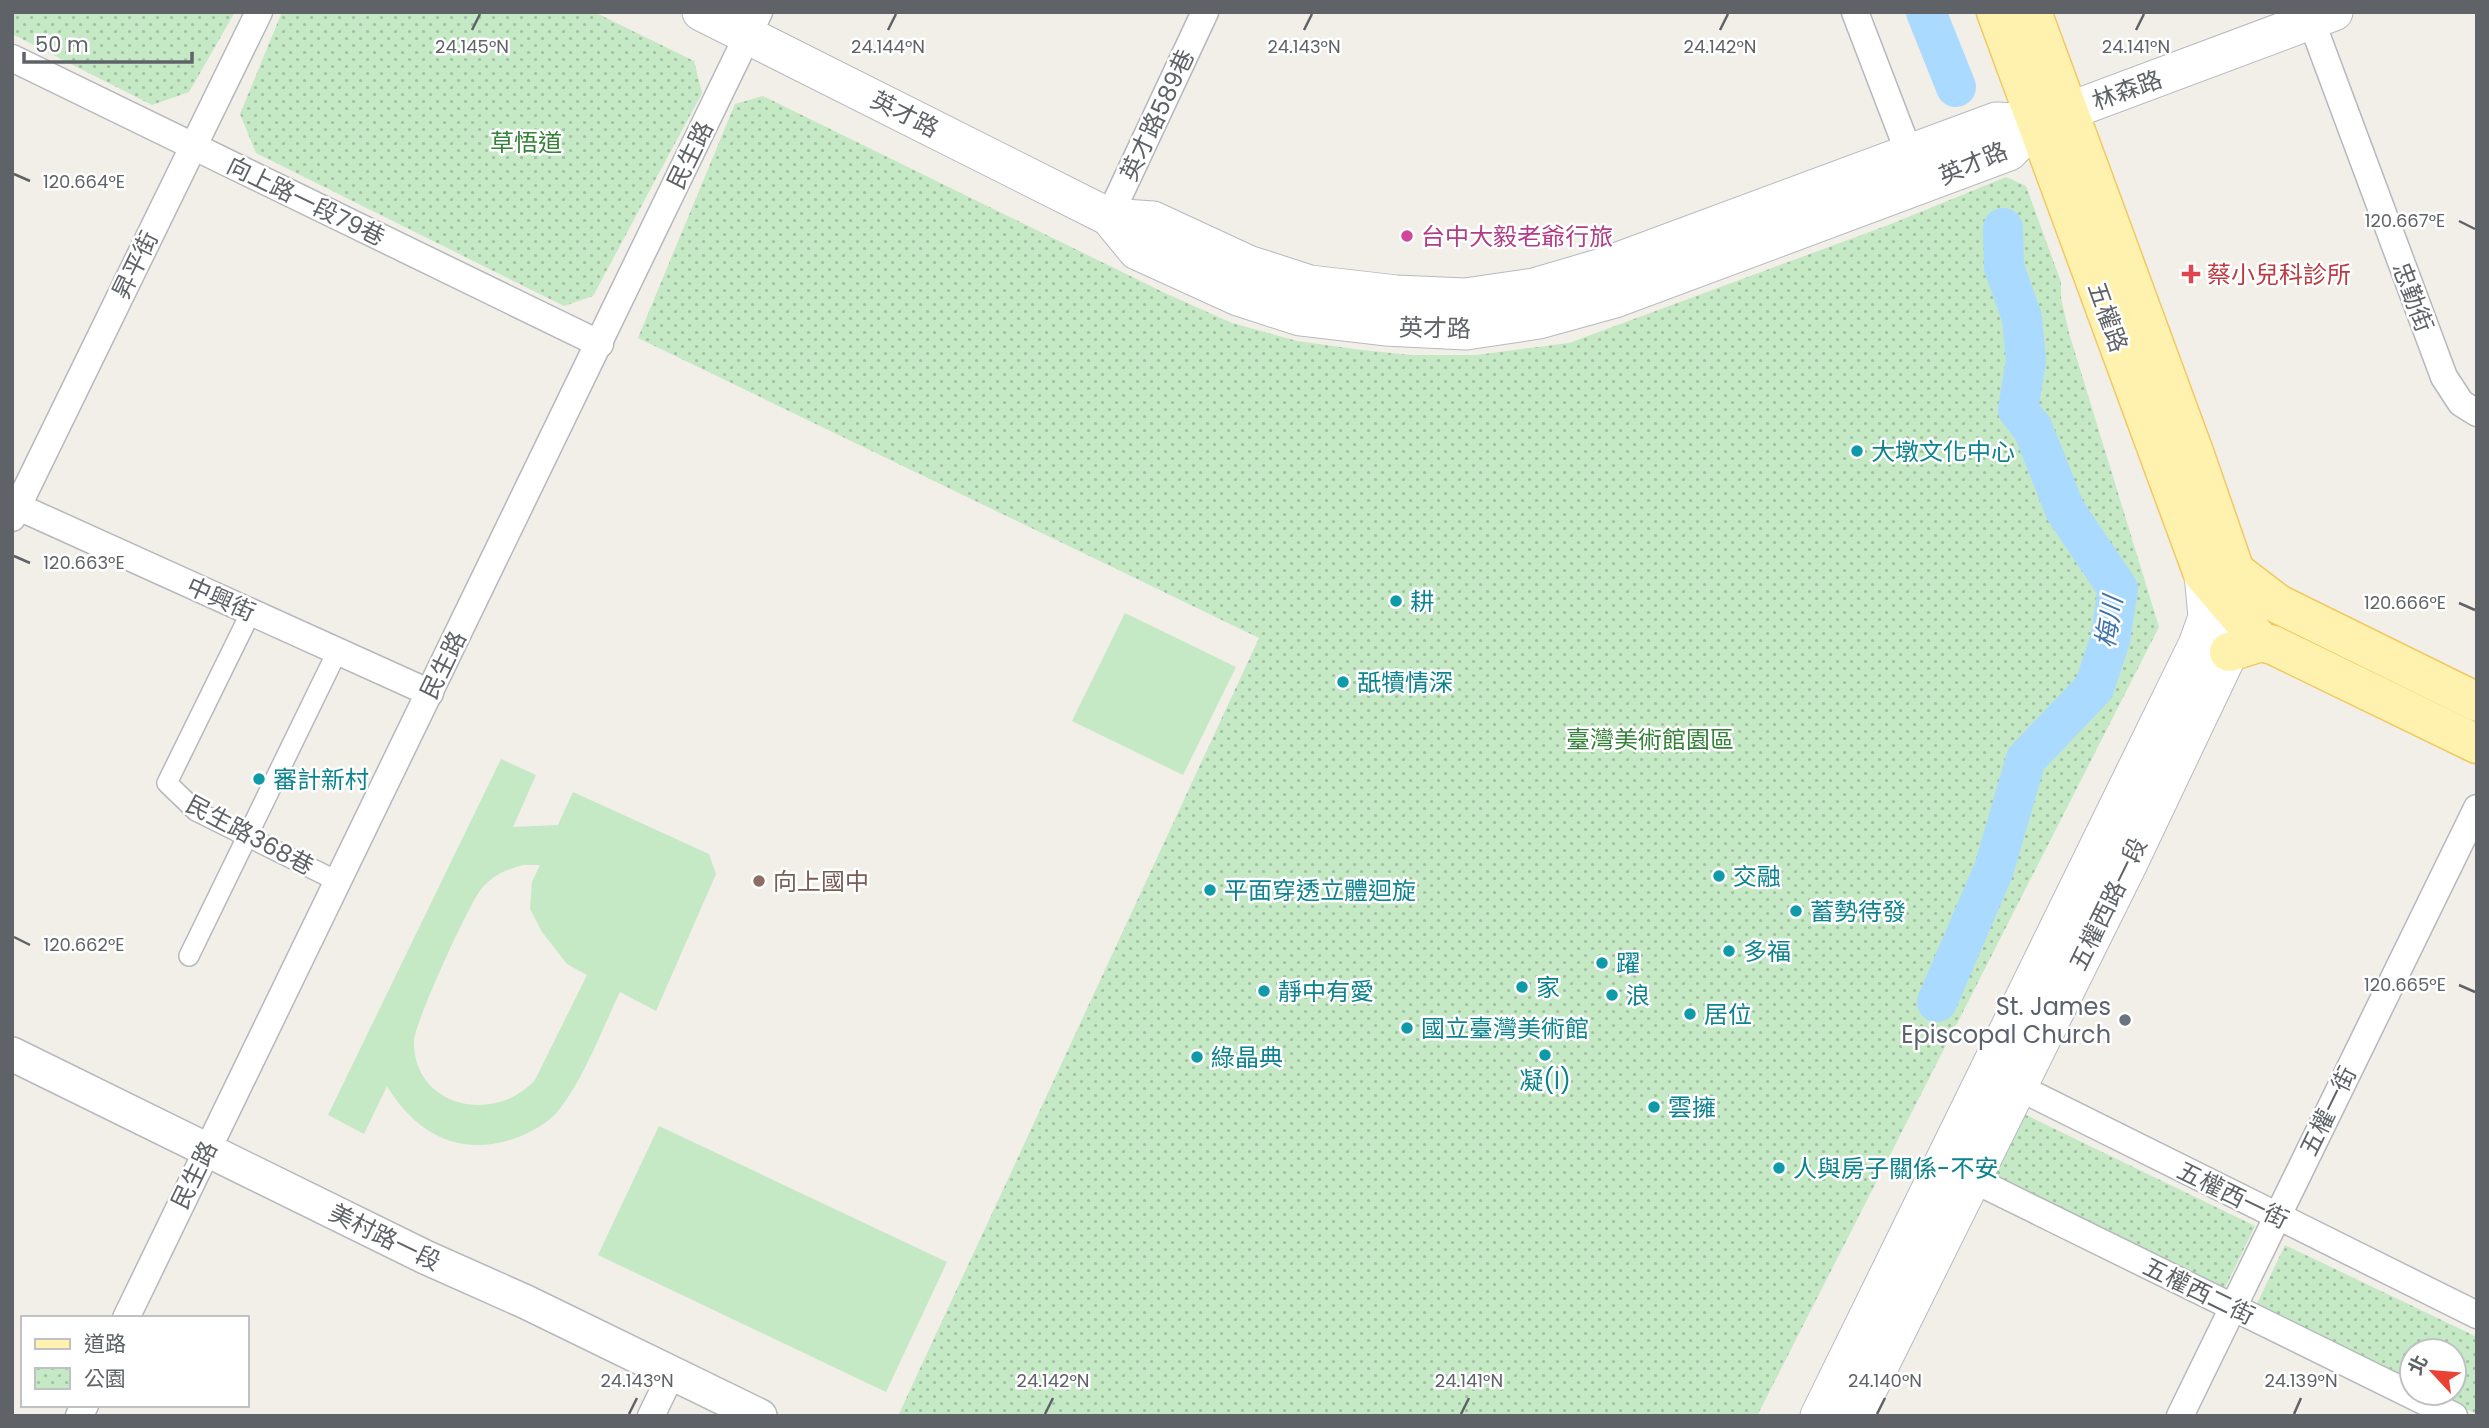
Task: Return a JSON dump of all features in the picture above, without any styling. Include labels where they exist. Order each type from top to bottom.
[{"type":"main road","name":"英才路","points":[[701,12],[753,24],[1109,217],[1138,251],[1238,297],[1300,317],[1385,327],[1466,331],[1539,320],[1615,299],[2009,152],[2053,117]]},
{"type":"main road","name":"五權路","points":[[1996,12],[2053,117],[2219,572],[2239,612]]},
{"type":"main road","name":"五權路","points":[[2032,12],[2053,117]]},
{"type":"main road","name":"林森路","points":[[2053,117],[2318,15]]},
{"type":"main road","name":"英才路","points":[[1109,217],[1153,220],[1248,264],[1310,284],[1396,294],[1465,297],[1534,287],[1602,267],[1996,121],[2053,117]]},
{"type":"main road","points":[[2219,572],[2477,702]]},
{"type":"main road","name":"五權西路一段","points":[[1819,1416],[1958,1172],[2003,1080],[2128,865],[2231,642],[2207,617],[2219,572]]},
{"type":"main road","points":[[2278,604],[2239,612],[2231,642],[2477,744]]},
{"type":"main road","name":"五權西路一段","points":[[1859,1415],[1958,1172]]},
{"type":"street","name":"昇平街","points":[[14,510],[259,12]]},
{"type":"street","name":"英才路589巷","points":[[1109,217],[1205,12]]},
{"type":"street","points":[[1855,12],[1909,153]]},
{"type":"street","name":"忠勤街","points":[[2318,15],[2444,377],[2461,403],[2477,413]]},
{"type":"street","name":"民生路","points":[[127,1316],[753,24]]},
{"type":"street","name":"向上路一段79巷","points":[[12,58],[600,344]]},
{"type":"street","name":"中興街","points":[[14,510],[430,693]]},
{"type":"street","name":"民生路368巷","points":[[251,612],[167,783],[196,811],[337,881]]},
{"type":"street","points":[[189,956],[337,652]]},
{"type":"street","name":"五權一街","points":[[2180,1416],[2477,808]]},
{"type":"street","name":"美村路一段","points":[[12,1054],[425,1257],[760,1416]]},
{"type":"street","name":"五權西一街","points":[[2003,1080],[2477,1315]]},
{"type":"street","name":"五權西二街","points":[[1958,1172],[2454,1416]]},
{"type":"street","points":[[651,1416],[672,1373]]},
{"type":"green space","points":[[12,12],[235,12],[189,92],[152,105],[12,34]]},
{"type":"green space","name":"草悟道","points":[[282,12],[594,12],[694,61],[702,93],[593,296],[564,306],[256,153],[240,114]]},
{"type":"green space","name":"臺灣美術館園區","points":[[763,96],[1167,294],[1232,323],[1297,341],[1411,355],[1476,355],[1569,343],[1891,224],[2006,177],[2026,186],[2061,282],[2061,298],[2069,333],[2159,627],[1757,1416],[898,1416],[1259,638],[638,338],[735,104]]},
{"type":"green space","points":[[1125,613],[1236,667],[1183,775],[1072,721]]},
{"type":"green space","points":[[501,759],[536,775],[513,827],[558,825],[573,792],[709,854],[716,874],[656,1011],[620,992],[568,1098],[554,1116],[543,1124],[519,1137],[493,1144],[457,1143],[440,1137],[411,1117],[387,1086],[364,1134],[328,1115]],"holes":[[[523,865],[540,865],[532,882],[530,909],[542,932],[567,964],[587,975],[535,1080],[518,1094],[498,1102],[478,1105],[458,1102],[440,1094],[426,1081],[417,1063],[414,1040],[417,1029],[455,937],[482,888],[491,879],[506,871]]]},
{"type":"green space","points":[[2024,1114],[2255,1226],[2221,1296],[1990,1185]]},
{"type":"green space","points":[[659,1126],[947,1262],[886,1392],[598,1255]]},
{"type":"green space","points":[[2285,1245],[2477,1337],[2477,1414],[2462,1407],[2468,1407],[2468,1337],[2398,1337],[2398,1376],[2255,1308]]},
{"type":"waterway","name":"梅川","points":[[1926,12],[1956,87]]},
{"type":"waterway","name":"梅川","points":[[1937,1002],[1994,869],[2026,759],[2094,688],[2110,640],[2118,589],[2065,510],[2033,429],[2018,410],[2026,360],[2022,318],[2004,267],[2003,228]]},
{"type":"place","name":"台中大毅老爺行旅","points":[[1407,236]]},
{"type":"place","name":"蔡小兒科診所","points":[[2191,274]]},
{"type":"place","name":"大墩文化中心","points":[[1857,451]]},
{"type":"place","name":"耕","points":[[1396,601]]},
{"type":"place","name":"舐犢情深","points":[[1343,682]]},
{"type":"place","name":"審計新村","points":[[259,779]]},
{"type":"place","name":"交融","points":[[1719,876]]},
{"type":"place","name":"向上國中","points":[[759,881]]},
{"type":"place","name":"平面穿透立體迴旋","points":[[1210,890]]},
{"type":"place","name":"蓄勢待發","points":[[1796,911]]},
{"type":"place","name":"多福","points":[[1729,951]]},
{"type":"place","name":"躍","points":[[1602,963]]},
{"type":"place","name":"家","points":[[1522,987]]},
{"type":"place","name":"靜中有愛","points":[[1264,991]]},
{"type":"place","name":"浪","points":[[1612,995]]},
{"type":"place","name":"居位","points":[[1690,1014]]},
{"type":"place","name":"St. James Episcopal Church","points":[[2125,1020]]},
{"type":"place","name":"國立臺灣美術館","points":[[1407,1028]]},
{"type":"place","name":"凝(I)","points":[[1545,1055]]},
{"type":"place","name":"綠晶典","points":[[1197,1057]]},
{"type":"place","name":"雲擁","points":[[1654,1107]]},
{"type":"place","name":"人與房子關係-不安","points":[[1779,1168]]}]
